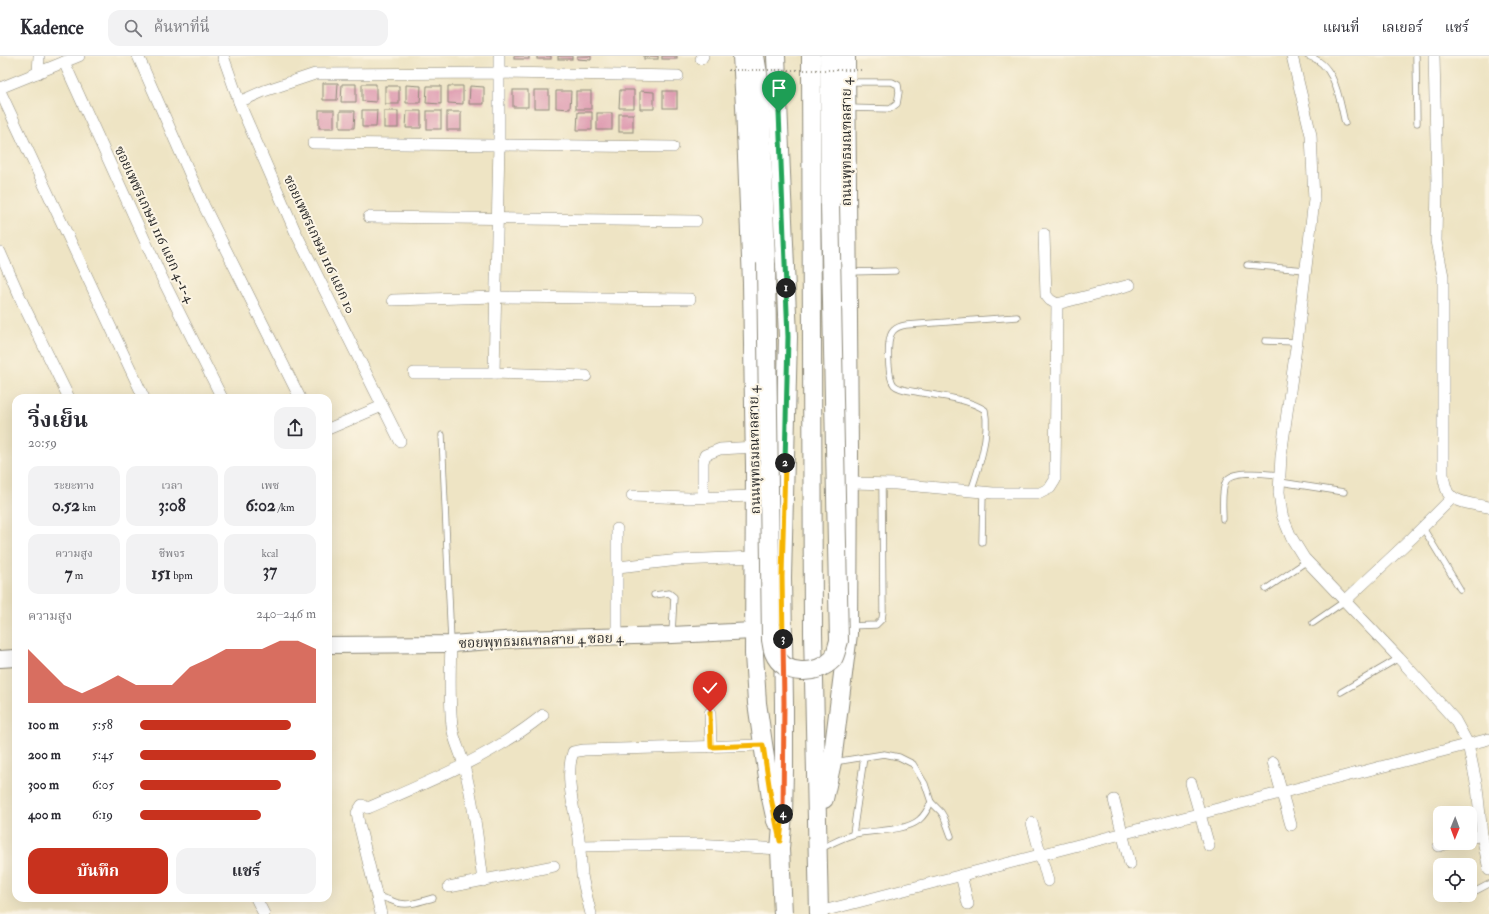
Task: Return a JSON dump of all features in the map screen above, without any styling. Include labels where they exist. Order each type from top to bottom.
[{"type":"main road","name":"ถนนพุทธมณฑลสาย 4","points":[[742,56],[752,283],[755,447],[755,557],[753,630],[757,703],[771,798],[780,845]]},
{"type":"main road","points":[[755,56],[760,86],[766,262],[771,640],[774,653],[790,670],[807,671],[819,668],[833,658],[839,641],[830,204],[829,56]]},
{"type":"main road","points":[[760,86],[764,56]]},
{"type":"main road","name":"ถนนพุทธมณฑลสาย 4","points":[[776,56],[788,337],[782,577],[784,763],[783,814],[780,845],[783,914]]},
{"type":"main road","name":"ถนนพุทธมณฑลสาย 4","points":[[811,56],[813,633],[819,913]]},
{"type":"main road","name":"ถนนพุทธมณฑลสาย 4","points":[[818,825],[832,762],[848,626],[849,483],[846,56]]},
{"type":"street","points":[[38,73],[39,56]]},
{"type":"street","points":[[79,56],[0,89],[142,394]]},
{"type":"street","points":[[138,56],[204,206],[298,394]]},
{"type":"street","name":"ซอยเพชรเกษม 116 แยก 10","points":[[223,56],[239,102],[295,231],[400,441]]},
{"type":"street","points":[[494,373],[498,220],[499,56]]},
{"type":"street","points":[[1292,56],[1311,135],[1314,200],[1297,342],[1281,456],[1279,492],[1282,515],[1291,537],[1307,561],[1399,658],[1455,720],[1468,744],[1477,787],[1482,835],[1489,871]]},
{"type":"street","points":[[1434,56],[1437,182],[1436,241],[1443,276],[1443,474],[1449,495],[1459,500],[1489,507]]},
{"type":"street","name":"ซอยเพชรเกษม 116 แยก 4-1-4","points":[[64,62],[162,278],[220,394]]},
{"type":"street","points":[[239,102],[264,91],[315,74],[499,73],[678,76]]},
{"type":"street","points":[[313,143],[673,147]]},
{"type":"street","points":[[369,217],[696,222]]},
{"type":"street","points":[[1044,234],[1046,295],[1050,300],[1057,304],[1130,285]]},
{"type":"street","points":[[0,252],[23,304],[67,394]]},
{"type":"street","points":[[393,300],[496,297],[690,299]]},
{"type":"street","points":[[849,483],[882,484],[983,492],[1040,493],[1050,488],[1055,480],[1057,304]]},
{"type":"street","points":[[414,373],[494,373],[586,376]]},
{"type":"street","points":[[332,427],[382,406]]},
{"type":"street","points":[[703,498],[703,462],[706,455],[720,449],[755,447]]},
{"type":"street","points":[[632,496],[703,498],[755,496]]},
{"type":"street","points":[[1345,601],[1423,528],[1453,497]]},
{"type":"street","points":[[617,529],[617,637]]},
{"type":"street","points":[[618,567],[679,560],[755,557]]},
{"type":"street","name":"ซอยพุทธมณฑลสาย 4 ซอย 4","points":[[332,645],[451,644],[519,639],[672,635],[753,630]]},
{"type":"street","points":[[451,644],[450,697],[452,726],[458,750],[464,765],[474,811],[483,880]]},
{"type":"street","points":[[0,659],[12,658]]},
{"type":"street","points":[[710,712],[711,747]]},
{"type":"street","points":[[381,914],[358,819],[358,813],[362,805],[368,808],[464,765],[524,730],[542,715]]},
{"type":"street","points":[[819,913],[1040,854],[1489,739]]},
{"type":"street","points":[[591,914],[582,875],[580,846],[570,788],[570,760],[573,752],[584,750],[763,745]]},
{"type":"street","points":[[1273,762],[1291,825]]},
{"type":"street","points":[[1191,782],[1209,846]]},
{"type":"street","points":[[1114,800],[1130,864]]},
{"type":"street","points":[[1032,823],[1048,881]]},
{"type":"street","points":[[1477,836],[1482,835]]},
{"type":"street","points":[[580,846],[696,844],[780,845]]},
{"type":"street","points":[[450,886],[554,866]]},
{"type":"street","points":[[961,875],[968,904]]},
{"type":"street","points":[[258,902],[264,914]]},
{"type":"lane","points":[[1308,56],[1314,58],[1328,69],[1336,86],[1345,123]]},
{"type":"lane","points":[[1416,56],[1417,123]]},
{"type":"lane","points":[[845,82],[892,82],[898,85],[899,92],[897,104],[890,109],[846,108]]},
{"type":"lane","points":[[1247,266],[1306,270]]},
{"type":"lane","points":[[847,272],[895,271]]},
{"type":"lane","points":[[971,491],[980,465],[987,420],[985,410],[978,406],[906,390],[894,385],[890,377],[889,344],[891,332],[897,327],[906,325],[1017,317]]},
{"type":"lane","points":[[1265,341],[1297,342]]},
{"type":"lane","points":[[442,435],[451,644]]},
{"type":"lane","points":[[1223,519],[1223,489],[1226,481],[1234,475],[1244,473],[1280,478],[1344,492]]},
{"type":"lane","points":[[848,626],[876,625],[882,619],[882,484]]},
{"type":"lane","points":[[982,542],[983,492]]},
{"type":"lane","points":[[1423,528],[1460,589]]},
{"type":"lane","points":[[1266,589],[1307,561]]},
{"type":"lane","points":[[654,595],[669,593],[674,597],[672,635]]},
{"type":"lane","points":[[1313,623],[1345,601]]},
{"type":"lane","points":[[1341,692],[1399,658]]},
{"type":"lane","points":[[832,762],[884,754],[899,757],[913,764],[925,784],[931,802],[944,817],[950,836]]},
{"type":"lane","points":[[854,834],[864,757]]},
{"type":"lane","points":[[818,850],[854,834],[903,827],[912,824],[918,821],[926,813],[931,802]]},
{"type":"lane","points":[[1477,891],[1489,884]]},
{"type":"lane","points":[[376,897],[405,904],[433,898]]},
{"type":"path","points":[[728,70],[862,70]]},
{"type":"building","points":[[514,56],[529,56],[529,59],[514,59]]},
{"type":"building","points":[[537,56],[551,56],[551,59],[537,59]]},
{"type":"building","points":[[558,56],[572,56],[572,59],[558,59]]},
{"type":"building","points":[[577,56],[591,56],[591,60],[577,59]]},
{"type":"building","points":[[644,56],[658,56],[658,59],[644,59]]},
{"type":"building","points":[[662,56],[677,56],[677,59],[662,59]]},
{"type":"building","points":[[323,83],[338,83],[337,100],[323,100]]},
{"type":"building","points":[[342,84],[356,84],[356,102],[341,102]]},
{"type":"building","points":[[362,84],[376,84],[376,102],[362,101]]},
{"type":"building","points":[[406,85],[421,86],[420,103],[406,103]]},
{"type":"building","points":[[385,86],[399,86],[399,104],[385,104]]},
{"type":"building","points":[[427,86],[441,86],[441,104],[426,103]]},
{"type":"building","points":[[448,86],[463,86],[463,104],[448,103]]},
{"type":"building","points":[[470,86],[484,87],[484,104],[469,104]]},
{"type":"building","points":[[513,90],[528,90],[528,107],[513,107]]},
{"type":"building","points":[[534,90],[549,90],[549,108],[534,108]]},
{"type":"building","points":[[620,90],[634,90],[634,108],[619,108]]},
{"type":"building","points":[[556,91],[571,91],[570,109],[556,108]]},
{"type":"building","points":[[576,91],[591,91],[591,109],[576,109]]},
{"type":"building","points":[[640,91],[654,92],[654,109],[640,109]]},
{"type":"building","points":[[663,91],[677,91],[677,108],[663,108]]},
{"type":"building","points":[[319,110],[334,110],[334,128],[319,128]]},
{"type":"building","points":[[362,110],[377,110],[376,127],[362,127]]},
{"type":"building","points":[[340,111],[355,111],[354,128],[340,128]]},
{"type":"building","points":[[384,111],[398,111],[398,128],[384,128]]},
{"type":"building","points":[[407,111],[421,111],[421,128],[406,128]]},
{"type":"building","points":[[427,111],[441,111],[441,129],[427,129]]},
{"type":"building","points":[[447,112],[461,112],[461,130],[447,130]]},
{"type":"building","points":[[578,112],[592,112],[592,130],[577,130]]},
{"type":"building","points":[[597,113],[612,113],[612,130],[597,130]]},
{"type":"building","points":[[619,114],[633,114],[633,132],[619,132]]},
{"type":"route","points":[[710,712],[711,747],[763,745],[771,798],[780,841],[783,814],[784,770],[782,577],[788,337],[779,112]]}]
